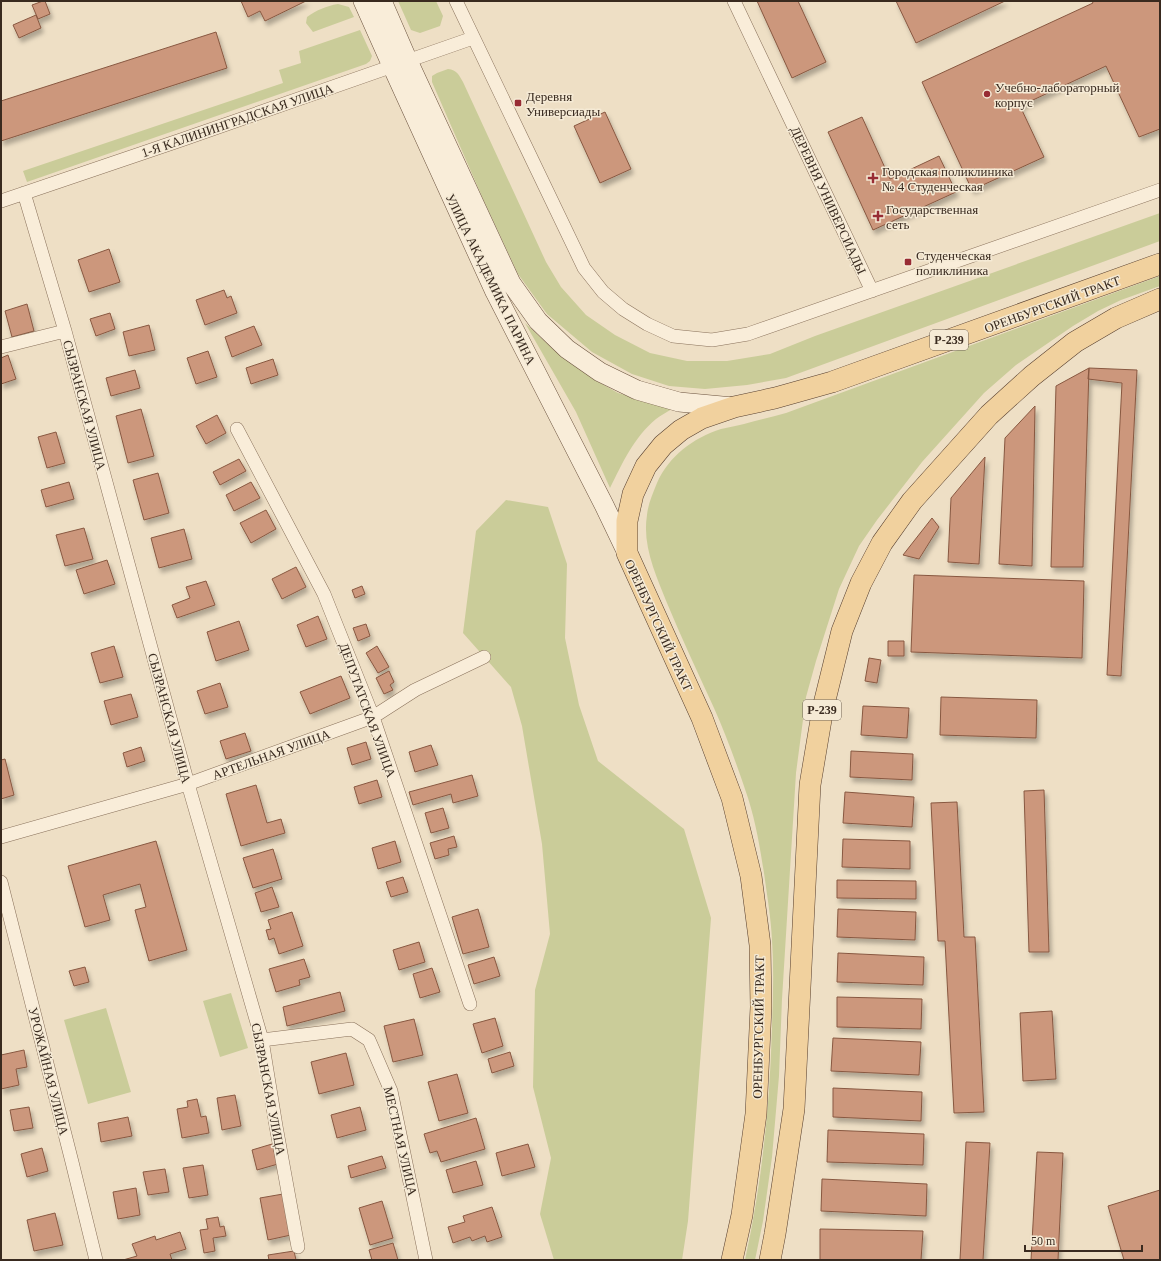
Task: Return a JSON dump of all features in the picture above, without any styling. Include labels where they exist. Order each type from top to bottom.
[{"type":"main road","name":"УЛИЦА АКАДЕМИКА ПАРИНА","points":[[363,1],[400,64],[511,283],[538,321],[567,349],[583,361],[600,372],[637,390],[679,402],[734,408]]},
{"type":"main road","name":"УЛИЦА АКАДЕМИКА ПАРИНА","points":[[382,1],[400,64],[495,292],[627,553]]},
{"type":"main road","name":"ОРЕНБУРГСКИЙ ТРАКТ","points":[[732,1260],[742,1215],[756,1114],[761,1007],[760,945],[751,876],[732,798],[702,718],[627,553],[627,521],[633,494],[646,466],[663,445],[681,430],[702,418],[832,382],[1160,264]]},
{"type":"main road","name":"Р-239","points":[[770,1260],[776,1234],[794,1109],[810,785],[824,700],[842,630],[861,583],[882,543],[912,500],[990,415],[1032,376],[1075,342],[1116,318],[1160,298]]},
{"type":"street","points":[[456,1],[584,268],[603,292],[623,309],[647,324],[673,336],[712,340],[748,334],[1160,190]]},
{"type":"street","name":"ДЕРЕВНЯ УНИВЕРСИАДЫ","points":[[734,1],[872,291]]},
{"type":"street","name":"1-Я КАЛИНИНГРАДСКАЯ УЛИЦА","points":[[1,201],[473,38]]},
{"type":"street","name":"СЫЗРАНСКАЯ УЛИЦА","points":[[24,193],[65,331],[188,784],[262,1040],[298,1247]]},
{"type":"street","points":[[1,348],[65,331]]},
{"type":"street","name":"ДЕПУТАТСКАЯ УЛИЦА","points":[[237,429],[324,594],[373,717],[470,1004]]},
{"type":"street","name":"АРТЕЛЬНАЯ УЛИЦА","points":[[1,837],[188,784],[373,717],[415,690],[484,657]]},
{"type":"street","name":"УРОЖАЙНАЯ УЛИЦА","points":[[1,882],[96,1260]]},
{"type":"street","name":"МЕСТНАЯ УЛИЦА","points":[[262,1040],[352,1029],[369,1040],[391,1091],[426,1260]]},
{"type":"green space","points":[[398,1],[436,1],[443,16],[440,26],[420,33],[411,30]]},
{"type":"green space","points":[[338,4],[349,7],[354,17],[313,32],[306,23],[307,17],[314,12]]},
{"type":"green space","points":[[360,30],[372,56],[370,61],[366,64],[27,182],[23,171],[283,83],[279,70],[301,63],[299,51]]},
{"type":"green space","points":[[448,69],[456,72],[463,82],[546,262],[561,287],[586,315],[615,335],[650,353],[687,361],[727,361],[770,354],[815,336],[1160,213],[1160,241],[786,378],[747,385],[705,389],[669,386],[632,374],[592,352],[547,314],[518,274],[483,199],[432,82],[432,76]]},
{"type":"green space","points":[[1160,276],[1160,286],[1121,300],[1098,311],[1073,326],[1016,365],[984,393],[922,462],[877,520],[859,546],[839,589],[806,697],[796,773],[782,999],[779,1076],[772,1157],[763,1221],[755,1260],[745,1260],[756,1202],[767,1114],[771,1056],[773,983],[773,951],[770,915],[759,845],[748,798],[723,730],[673,616],[659,582],[648,549],[646,527],[648,507],[657,483],[668,464],[675,456],[701,437],[721,429],[786,413]]},
{"type":"green space","points":[[525,323],[554,350],[595,380],[618,393],[672,409],[656,419],[641,434],[629,451],[610,488],[576,412]]},
{"type":"green space","points":[[506,500],[548,507],[567,564],[565,638],[579,705],[598,761],[684,829],[711,918],[688,1221],[682,1260],[554,1260],[540,1214],[551,1158],[533,1087],[535,990],[550,934],[542,844],[522,726],[511,687],[463,633],[476,531]]},
{"type":"green space","points":[[231,993],[248,1048],[220,1057],[203,1001]]},
{"type":"green space","points":[[106,1008],[131,1092],[88,1104],[64,1020]]},
{"type":"building","points":[[45,1],[50,14],[38,19],[32,5]]},
{"type":"building","points":[[241,1],[306,1],[265,21],[260,11],[248,17]]},
{"type":"building","points":[[757,1],[798,1],[826,62],[792,78]]},
{"type":"building","points":[[896,1],[1005,1],[916,43]]},
{"type":"building","name":"Учебно-лабораторный корпус","points":[[1092,1],[1160,1],[1160,129],[1139,137],[1106,66],[1020,106],[1044,157],[972,190],[922,82],[1093,3]]},
{"type":"building","points":[[36,15],[41,28],[19,38],[13,25]]},
{"type":"building","points":[[216,32],[227,68],[1,141],[1,101]]},
{"type":"building","points":[[605,112],[631,169],[600,183],[574,126]]},
{"type":"building","points":[[862,117],[890,179],[939,156],[956,192],[873,230],[828,132]]},
{"type":"building","points":[[109,249],[120,282],[89,292],[78,260]]},
{"type":"building","points":[[224,290],[227,298],[231,296],[237,313],[205,325],[196,300]]},
{"type":"building","points":[[27,304],[34,331],[12,337],[5,311]]},
{"type":"building","points":[[110,313],[115,329],[96,336],[90,319]]},
{"type":"building","points":[[149,325],[155,350],[129,356],[123,332]]},
{"type":"building","points":[[254,326],[262,345],[232,357],[225,337]]},
{"type":"building","points":[[208,351],[217,377],[196,384],[187,358]]},
{"type":"building","points":[[8,355],[16,379],[1,384],[1,358]]},
{"type":"building","points":[[273,359],[278,375],[251,384],[246,368]]},
{"type":"building","points":[[1089,368],[1083,567],[1051,567],[1056,386]]},
{"type":"building","points":[[1089,368],[1137,370],[1121,676],[1107,675],[1122,383],[1088,379]]},
{"type":"building","points":[[135,370],[140,388],[111,396],[106,378]]},
{"type":"building","points":[[1035,406],[1032,566],[999,564],[1005,438]]},
{"type":"building","points":[[141,409],[154,456],[128,463],[116,416]]},
{"type":"building","points":[[217,415],[226,433],[206,444],[196,426]]},
{"type":"building","points":[[56,432],[65,463],[47,468],[38,437]]},
{"type":"building","points":[[985,457],[979,564],[948,562],[951,498]]},
{"type":"building","points":[[239,459],[246,471],[220,485],[213,472]]},
{"type":"building","points":[[158,473],[169,513],[144,520],[133,480]]},
{"type":"building","points":[[69,482],[74,499],[46,507],[41,490]]},
{"type":"building","points":[[251,482],[260,498],[234,511],[226,495]]},
{"type":"building","points":[[266,510],[276,529],[251,543],[240,523]]},
{"type":"building","points":[[932,518],[939,527],[919,559],[903,555]]},
{"type":"building","points":[[84,528],[93,559],[65,566],[56,535]]},
{"type":"building","points":[[184,529],[192,559],[159,568],[151,538]]},
{"type":"building","points":[[107,560],[115,584],[84,594],[76,570]]},
{"type":"building","points":[[296,567],[306,587],[282,599],[272,579]]},
{"type":"building","points":[[914,575],[1084,581],[1082,658],[911,652]]},
{"type":"building","points":[[206,581],[215,605],[177,618],[172,605],[190,598],[186,587]]},
{"type":"building","points":[[362,586],[365,594],[355,598],[352,590]]},
{"type":"building","points":[[318,616],[327,639],[306,647],[297,625]]},
{"type":"building","points":[[239,621],[249,650],[216,661],[207,632]]},
{"type":"building","points":[[366,624],[370,636],[358,641],[353,628]]},
{"type":"building","points":[[888,641],[904,641],[904,656],[888,656]]},
{"type":"building","points":[[114,646],[123,677],[100,683],[91,653]]},
{"type":"building","points":[[377,646],[389,667],[378,673],[366,653]]},
{"type":"building","points":[[869,658],[881,660],[877,683],[865,681]]},
{"type":"building","points":[[389,671],[394,682],[390,685],[393,690],[384,694],[376,678]]},
{"type":"building","points":[[341,676],[350,698],[310,714],[300,692]]},
{"type":"building","points":[[220,683],[228,707],[205,714],[197,691]]},
{"type":"building","points":[[131,694],[138,717],[111,725],[104,701]]},
{"type":"building","points":[[941,697],[1037,700],[1036,738],[940,735]]},
{"type":"building","points":[[863,706],[909,708],[907,738],[861,735]]},
{"type":"building","points":[[245,733],[251,751],[226,759],[220,741]]},
{"type":"building","points":[[366,742],[371,759],[352,765],[347,748]]},
{"type":"building","points":[[431,745],[438,765],[415,772],[409,752]]},
{"type":"building","points":[[141,747],[145,761],[127,767],[123,753]]},
{"type":"building","points":[[851,751],[913,754],[912,780],[850,777]]},
{"type":"building","points":[[5,759],[14,795],[1,799],[1,760]]},
{"type":"building","points":[[472,775],[478,796],[453,803],[451,794],[413,805],[409,792]]},
{"type":"building","points":[[377,780],[382,797],[359,804],[354,787]]},
{"type":"building","points":[[256,785],[267,823],[281,819],[285,833],[241,846],[226,794]]},
{"type":"building","points":[[1044,790],[1049,952],[1029,952],[1024,791]]},
{"type":"building","points":[[845,792],[914,797],[912,827],[843,823]]},
{"type":"building","points":[[957,802],[964,937],[975,937],[984,1112],[954,1113],[945,941],[938,941],[931,803]]},
{"type":"building","points":[[443,808],[449,828],[431,833],[425,813]]},
{"type":"building","points":[[454,836],[457,847],[448,849],[449,855],[435,859],[430,843]]},
{"type":"building","points":[[843,839],[910,841],[910,869],[842,867]]},
{"type":"building","points":[[156,841],[187,950],[149,961],[135,910],[146,907],[140,884],[103,895],[110,920],[85,927],[68,866]]},
{"type":"building","points":[[395,841],[401,862],[378,869],[372,848]]},
{"type":"building","points":[[273,849],[282,879],[253,888],[243,858]]},
{"type":"building","points":[[403,877],[408,892],[391,897],[386,882]]},
{"type":"building","points":[[837,880],[916,881],[916,899],[837,898]]},
{"type":"building","points":[[272,887],[279,907],[261,912],[255,893]]},
{"type":"building","points":[[478,909],[489,947],[463,954],[452,917]]},
{"type":"building","points":[[838,909],[916,912],[915,940],[837,937]]},
{"type":"building","points":[[292,912],[303,946],[279,954],[274,938],[269,940],[266,930],[271,929],[268,920]]},
{"type":"building","points":[[419,942],[425,962],[399,970],[393,950]]},
{"type":"building","points":[[838,953],[924,957],[923,985],[837,982]]},
{"type":"building","points":[[494,957],[500,976],[474,984],[468,965]]},
{"type":"building","points":[[304,959],[310,977],[299,980],[300,985],[276,992],[269,969]]},
{"type":"building","points":[[85,967],[89,982],[74,986],[69,971]]},
{"type":"building","points":[[432,968],[440,992],[420,998],[413,974]]},
{"type":"building","points":[[340,992],[345,1011],[287,1026],[283,1007]]},
{"type":"building","points":[[837,997],[922,999],[921,1029],[837,1027]]},
{"type":"building","points":[[1052,1011],[1056,1079],[1023,1081],[1020,1013]]},
{"type":"building","points":[[495,1018],[503,1046],[482,1053],[473,1024]]},
{"type":"building","points":[[414,1019],[423,1055],[393,1062],[384,1026]]},
{"type":"building","points":[[833,1038],[921,1042],[919,1075],[831,1071]]},
{"type":"building","points":[[24,1050],[27,1067],[16,1069],[19,1085],[1,1089],[1,1055]]},
{"type":"building","points":[[510,1052],[514,1066],[492,1073],[488,1059]]},
{"type":"building","points":[[346,1053],[354,1085],[319,1094],[311,1062]]},
{"type":"building","points":[[457,1074],[468,1113],[439,1121],[428,1082]]},
{"type":"building","points":[[833,1088],[922,1092],[921,1121],[833,1117]]},
{"type":"building","points":[[235,1095],[241,1126],[222,1130],[217,1098]]},
{"type":"building","points":[[197,1099],[201,1117],[206,1116],[209,1133],[182,1138],[177,1109],[188,1107],[187,1101]]},
{"type":"building","points":[[29,1107],[33,1128],[14,1131],[10,1110]]},
{"type":"building","points":[[360,1107],[366,1130],[337,1138],[331,1115]]},
{"type":"building","points":[[128,1117],[132,1136],[101,1142],[98,1123]]},
{"type":"building","points":[[476,1118],[485,1149],[441,1162],[437,1151],[430,1153],[424,1134]]},
{"type":"building","points":[[828,1130],[924,1134],[923,1165],[827,1162]]},
{"type":"building","points":[[966,1142],[990,1143],[983,1260],[960,1260]]},
{"type":"building","points":[[272,1144],[278,1164],[257,1170],[252,1150]]},
{"type":"building","points":[[528,1144],[535,1167],[502,1176],[496,1153]]},
{"type":"building","points":[[42,1148],[48,1171],[27,1177],[21,1154]]},
{"type":"building","points":[[1037,1152],[1063,1153],[1058,1260],[1031,1260]]},
{"type":"building","points":[[382,1156],[386,1168],[351,1178],[348,1166]]},
{"type":"building","points":[[476,1161],[483,1185],[453,1193],[446,1170]]},
{"type":"building","points":[[203,1165],[208,1195],[189,1198],[183,1168]]},
{"type":"building","points":[[165,1169],[169,1192],[148,1195],[143,1172]]},
{"type":"building","points":[[822,1179],[927,1184],[926,1216],[821,1211]]},
{"type":"building","points":[[136,1188],[140,1215],[118,1219],[113,1192]]},
{"type":"building","points":[[1160,1190],[1160,1260],[1124,1260],[1108,1206]]},
{"type":"building","points":[[283,1194],[291,1235],[268,1240],[260,1198]]},
{"type":"building","points":[[382,1201],[393,1238],[370,1245],[359,1208]]},
{"type":"building","points":[[492,1207],[502,1237],[487,1242],[485,1236],[472,1241],[470,1237],[453,1243],[448,1227],[465,1222],[463,1216]]},
{"type":"building","points":[[55,1213],[63,1245],[34,1251],[27,1220]]},
{"type":"building","points":[[218,1217],[220,1227],[224,1226],[226,1236],[213,1238],[215,1251],[204,1253],[200,1230],[208,1229],[206,1219]]},
{"type":"building","points":[[820,1229],[923,1231],[921,1260],[820,1260]]},
{"type":"building","points":[[180,1232],[186,1249],[170,1254],[172,1260],[123,1260],[137,1256],[132,1244],[155,1236],[156,1240]]},
{"type":"building","points":[[393,1243],[398,1260],[372,1260],[369,1250]]},
{"type":"building","points":[[294,1251],[296,1260],[269,1260],[268,1255]]},
{"type":"place","name":"Учебно-лабораторный корпус","points":[[987,94]]},
{"type":"place","name":"Деревня Универсиады","points":[[518,103]]},
{"type":"place","name":"Городская поликлиника № 4 Студенческая","points":[[873,178]]},
{"type":"place","name":"Государственная сеть","points":[[878,216]]},
{"type":"place","name":"Студенческая поликлиника","points":[[908,262]]}]
